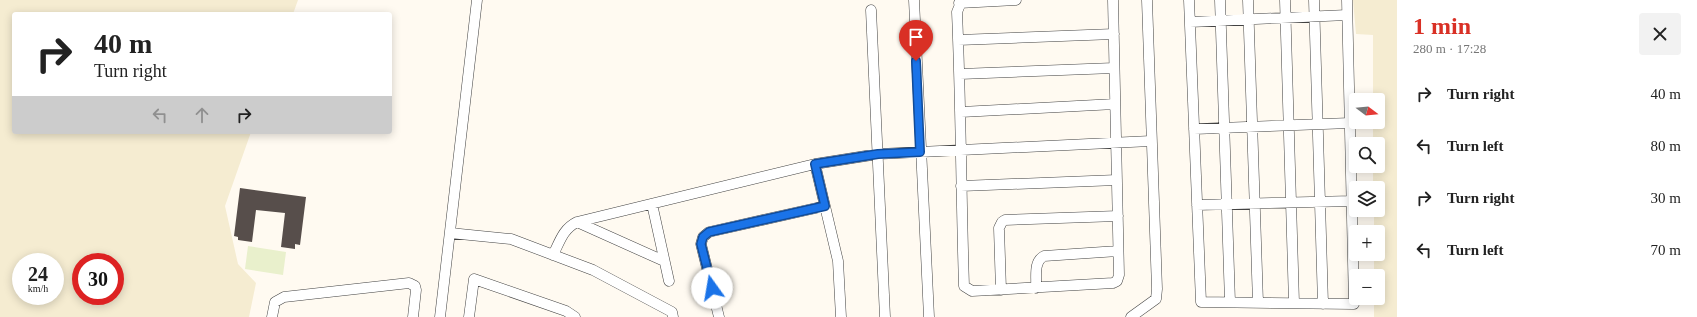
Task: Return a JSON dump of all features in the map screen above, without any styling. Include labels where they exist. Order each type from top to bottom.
[{"type":"street","points":[[440,317],[476,0]]},
{"type":"street","points":[[914,0],[929,317]]},
{"type":"street","points":[[1016,0],[960,2],[957,12],[962,112],[960,150],[964,286],[972,291],[1112,284],[1117,281],[1119,275],[1113,0]]},
{"type":"street","points":[[1131,317],[1156,299],[1158,289],[1151,141],[1148,0]]},
{"type":"street","points":[[1190,0],[1201,302],[1354,304],[1352,217]]},
{"type":"street","points":[[1220,0],[1230,302]]},
{"type":"street","points":[[1248,0],[1258,303]]},
{"type":"street","points":[[1285,0],[1294,303]]},
{"type":"street","points":[[1314,0],[1323,304]]},
{"type":"street","points":[[1347,0],[1349,93]]},
{"type":"street","points":[[871,10],[885,317]]},
{"type":"street","points":[[1190,22],[1348,16]]},
{"type":"street","points":[[958,40],[1114,34]]},
{"type":"street","points":[[960,74],[1114,68]]},
{"type":"street","points":[[962,112],[1115,104]]},
{"type":"street","points":[[1194,129],[1349,123]]},
{"type":"street","points":[[1350,129],[1352,181]]},
{"type":"street","points":[[553,255],[568,226],[577,222],[815,164],[878,154],[1151,141]]},
{"type":"street","points":[[815,164],[838,261],[841,317]]},
{"type":"street","points":[[961,186],[1117,180]]},
{"type":"street","points":[[1197,205],[1349,200]]},
{"type":"street","points":[[652,204],[669,281]]},
{"type":"street","points":[[719,317],[701,244],[703,237],[709,232],[825,206]]},
{"type":"street","points":[[1001,290],[999,228],[1005,220],[1118,216]]},
{"type":"street","points":[[577,222],[664,261]]},
{"type":"street","points":[[450,233],[511,238],[593,270],[672,312],[673,317]]},
{"type":"street","points":[[1036,288],[1037,264],[1039,259],[1044,256],[1118,252]]},
{"type":"street","points":[[469,317],[474,279],[566,311],[575,317]]},
{"type":"street","points":[[272,317],[275,302],[284,297],[409,283],[415,286],[416,290],[413,317]]},
{"type":"shaded area","points":[[0,0],[298,0],[294,12],[12,12],[12,134],[250,134],[225,206],[238,264],[256,283],[249,317],[0,317]]},
{"type":"shaded area","points":[[1353,0],[1397,0],[1397,317],[1374,317],[1374,305],[1385,305],[1385,269],[1374,269],[1374,261],[1385,261],[1385,225],[1374,225],[1374,217],[1385,217],[1385,181],[1373,181],[1373,173],[1385,173],[1385,137],[1373,137],[1373,129],[1385,129],[1385,93],[1373,93],[1373,35],[1356,34]]},
{"type":"green space","points":[[248,246],[286,252],[283,275],[245,269]]},
{"type":"building","points":[[240,188],[306,197],[300,245],[295,244],[295,249],[281,247],[285,213],[256,210],[252,242],[238,240],[238,237],[234,236]]},
{"type":"route","points":[[712,288],[701,244],[703,237],[709,232],[825,206],[815,164],[878,154],[920,152],[916,61]]}]
